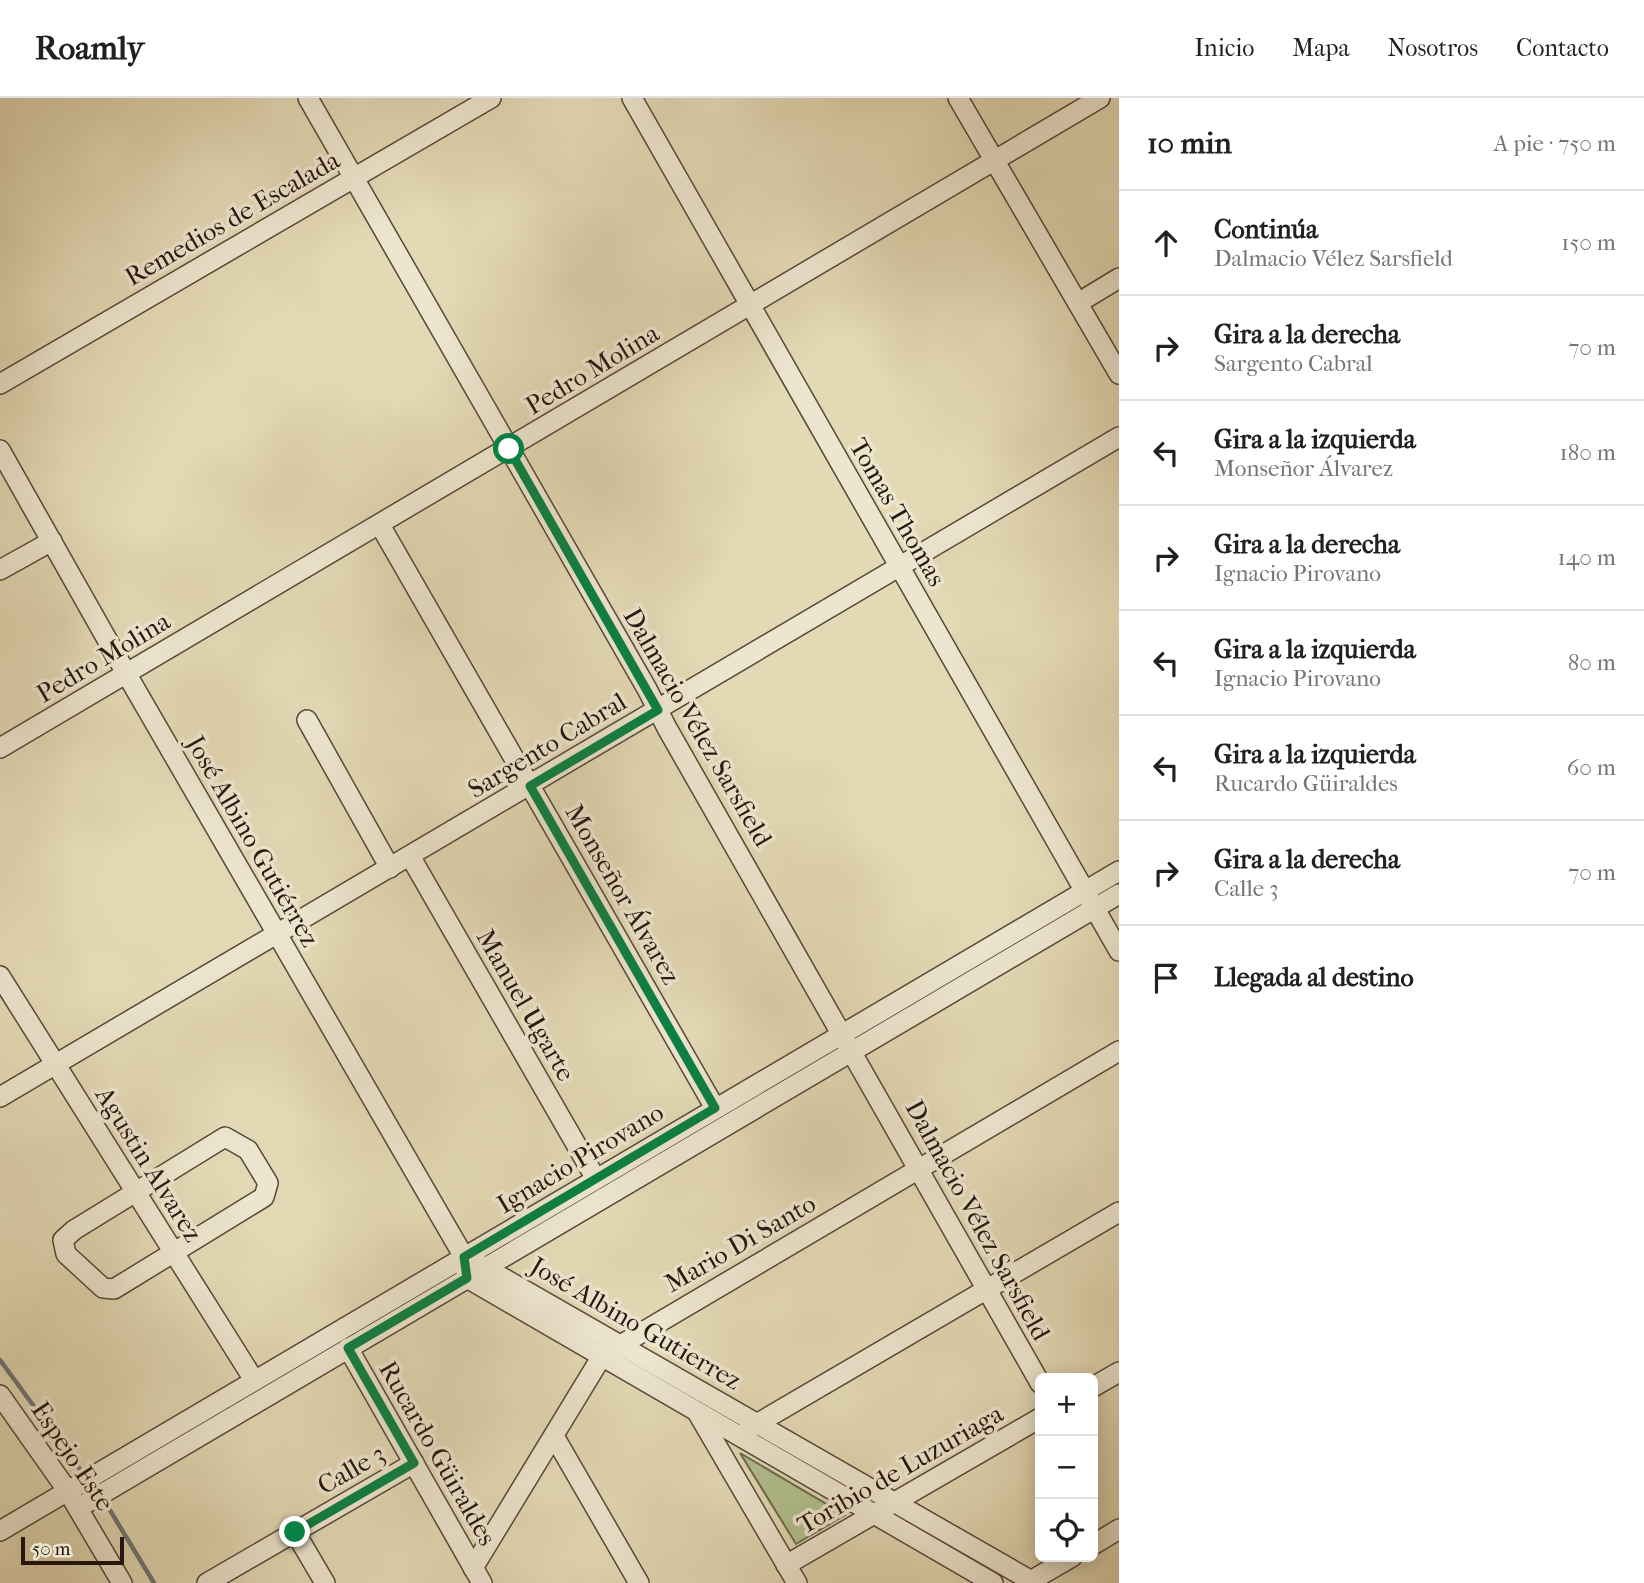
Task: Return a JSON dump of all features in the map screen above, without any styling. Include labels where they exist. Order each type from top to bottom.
[{"type":"street","name":"Dalmacio Vélez Sarsfield","points":[[308,98],[1035,1374]]},
{"type":"street","name":"Remedios de Escalada","points":[[0,384],[491,98]]},
{"type":"street","name":"Tomas Thomas","points":[[632,98],[1119,951]]},
{"type":"street","points":[[958,98],[1119,374]]},
{"type":"street","name":"Pedro Molina","points":[[0,748],[1100,98]]},
{"type":"street","points":[[1078,303],[1119,278]]},
{"type":"street","name":"Sargento Cabral","points":[[0,1097],[1119,437]]},
{"type":"street","name":"José Albino Gutiérrez","points":[[0,450],[464,1257]]},
{"type":"street","name":"Monseñor Álvarez","points":[[380,525],[715,1108]]},
{"type":"street","points":[[0,570],[52,541]]},
{"type":"street","points":[[307,720],[390,868]]},
{"type":"street","name":"Manuel Ugarte","points":[[410,856],[596,1179]]},
{"type":"street","name":"Ignacio Pirovano","points":[[0,1531],[1119,871]]},
{"type":"street","name":"Ignacio Pirovano","points":[[78,1508],[1119,894]]},
{"type":"street","name":"Agustin Alvarez","points":[[0,976],[254,1380]]},
{"type":"street","name":"Mario Di Santo","points":[[478,1576],[554,1436],[602,1356],[1119,1051]]},
{"type":"street","points":[[225,1137],[248,1150],[268,1183],[264,1197],[174,1252],[114,1289],[103,1288],[66,1254],[63,1240],[74,1230],[225,1137]]},
{"type":"street","points":[[738,1435],[1119,1212]]},
{"type":"street","points":[[464,1257],[467,1278]]},
{"type":"street","name":"José Albino Gutierrez","points":[[464,1257],[486,1267],[1031,1582]]},
{"type":"street","name":"José Albino Gutierrez","points":[[467,1278],[993,1583]]},
{"type":"street","points":[[355,1321],[366,1338]]},
{"type":"street","name":"Rucardo Güiraldes","points":[[320,1341],[340,1353],[414,1463],[478,1576]]},
{"type":"street","points":[[1098,1384],[1119,1372]]},
{"type":"street","name":"Espejo Este","points":[[0,1395],[67,1490],[122,1583]]},
{"type":"street","points":[[696,1411],[797,1583]]},
{"type":"street","name":"Toribio de Luzuriaga","points":[[786,1565],[1035,1421]]},
{"type":"street","points":[[554,1436],[639,1583]]},
{"type":"street","name":"Calle 3","points":[[206,1583],[414,1463]]},
{"type":"street","points":[[1098,1542],[1119,1529]]},
{"type":"street","points":[[295,1532],[325,1583]]},
{"type":"street","points":[[1031,1582],[1064,1562]]},
{"type":"green space","points":[[740,1453],[845,1515],[796,1544]]},
{"type":"waterway","points":[[0,1360],[82,1472]]},
{"type":"waterway","points":[[105,1502],[154,1583]]},
{"type":"route","points":[[295,1532],[414,1463],[348,1348],[467,1278],[464,1257],[715,1108],[530,786],[658,710],[509,449]]}]
